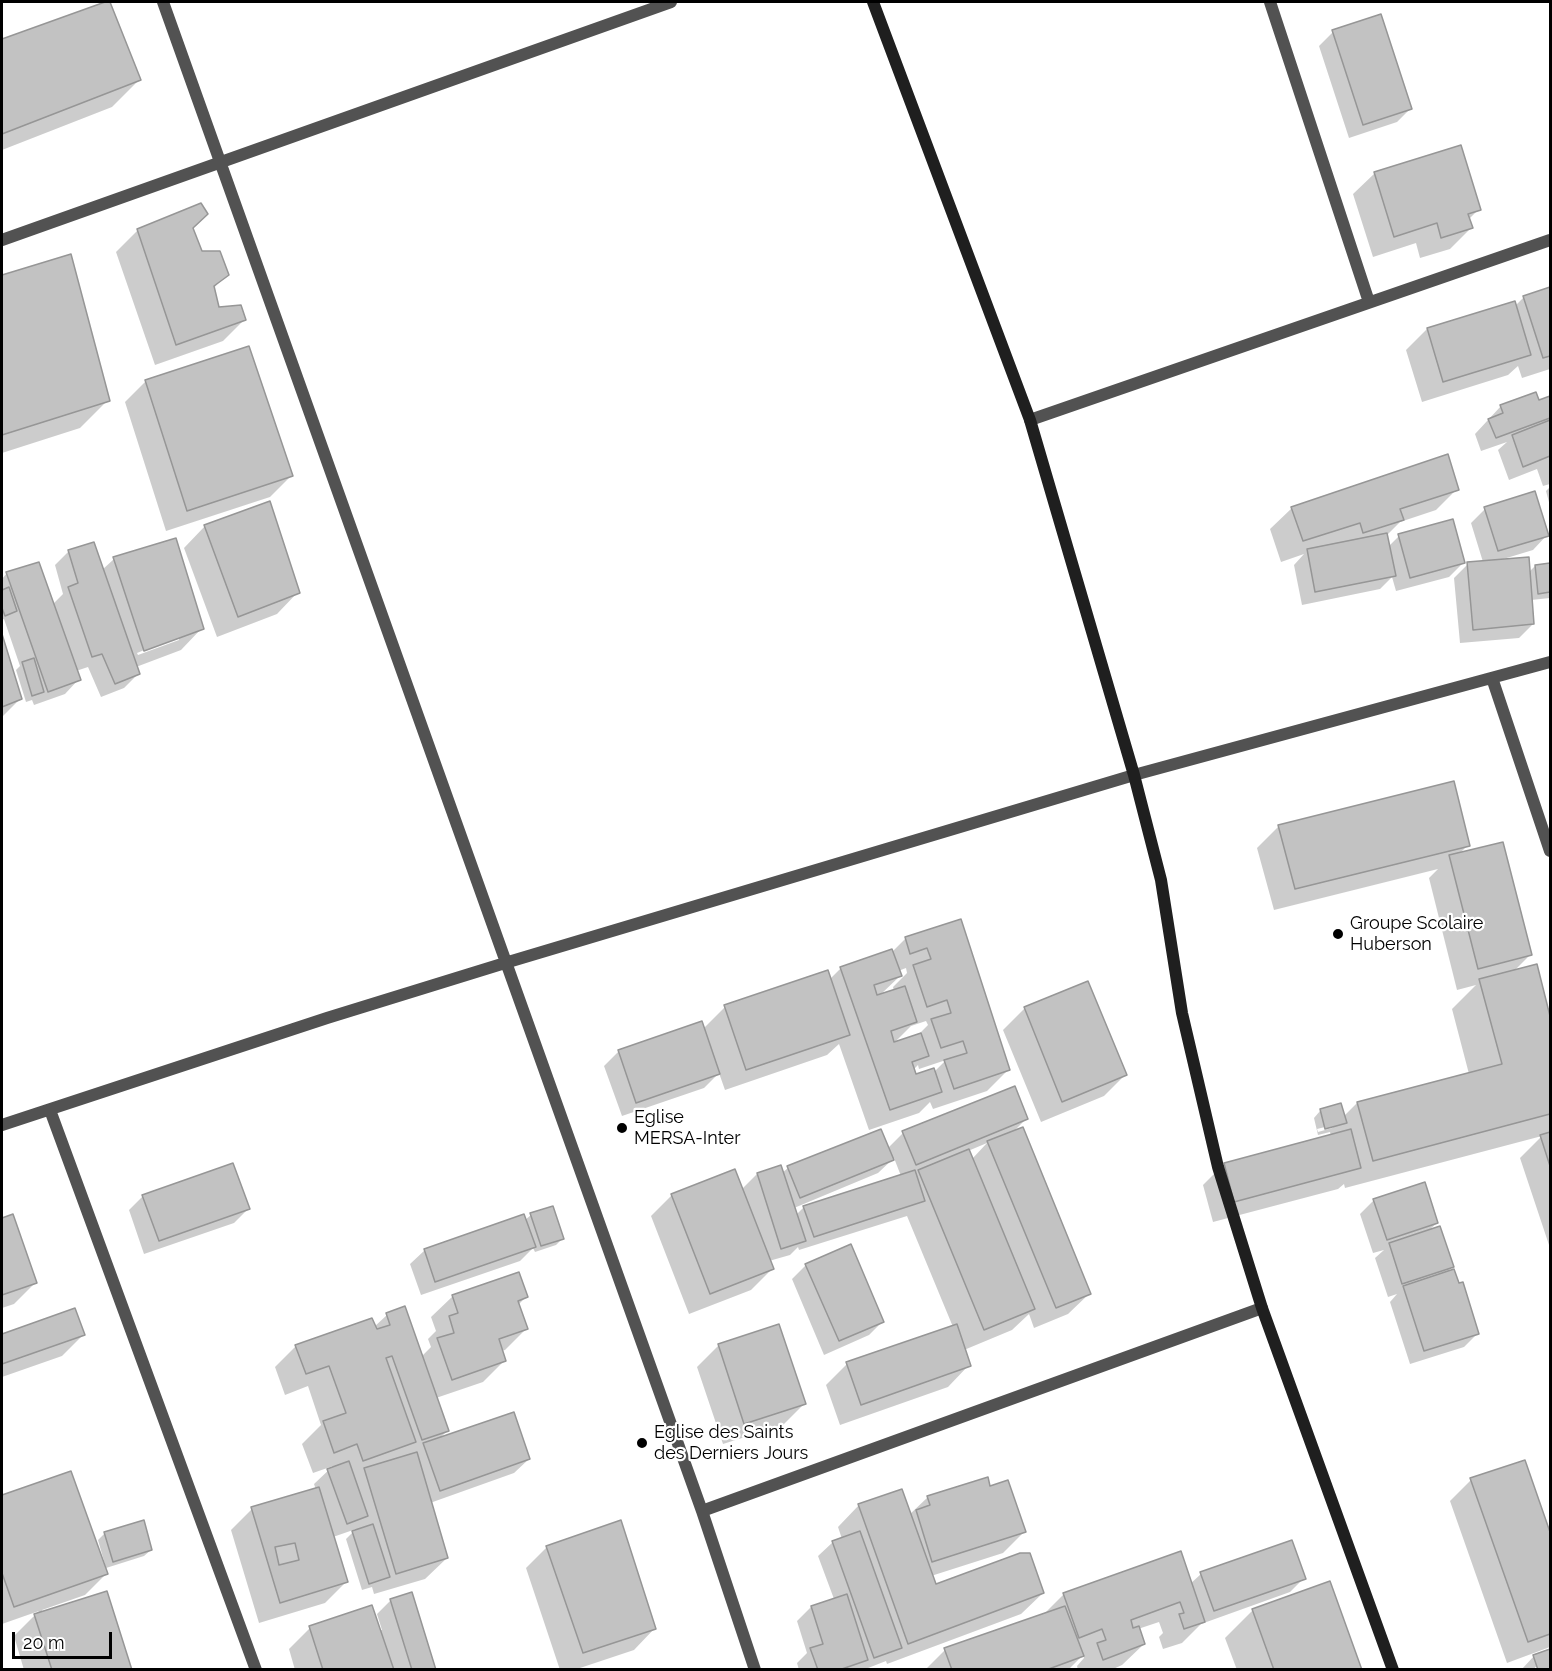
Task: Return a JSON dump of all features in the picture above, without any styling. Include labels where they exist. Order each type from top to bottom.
[{"type":"street","points":[[162,2],[702,1511],[755,1670]]},
{"type":"street","points":[[2,240],[671,2]]},
{"type":"street","points":[[873,2],[1030,420],[1134,775],[1161,880],[1182,1013],[1218,1167],[1262,1308],[1393,1670]]},
{"type":"street","points":[[1269,2],[1370,302]]},
{"type":"street","points":[[1030,420],[1551,240]]},
{"type":"street","points":[[2,1125],[327,1018],[505,963],[1134,775],[1551,662]]},
{"type":"street","points":[[1492,678],[1551,851]]},
{"type":"street","points":[[50,1110],[256,1670]]},
{"type":"street","points":[[702,1511],[1262,1308]]},
{"type":"building","points":[[110,2],[141,80],[2,134],[2,39]]},
{"type":"building","points":[[1381,14],[1412,109],[1363,125],[1332,30]]},
{"type":"building","points":[[1461,145],[1481,210],[1468,214],[1473,228],[1441,238],[1437,223],[1394,237],[1374,172]]},
{"type":"building","points":[[201,203],[208,214],[193,228],[202,251],[220,251],[229,275],[214,286],[219,307],[241,305],[246,320],[176,345],[137,229]]},
{"type":"building","points":[[71,254],[110,401],[2,435],[2,275]]},
{"type":"building","points":[[1550,287],[1550,356],[1543,358],[1523,296]]},
{"type":"building","points":[[1515,301],[1531,355],[1443,382],[1427,328]]},
{"type":"building","points":[[249,346],[293,476],[187,511],[145,380]]},
{"type":"building","points":[[1536,392],[1539,400],[1550,396],[1550,418],[1496,438],[1488,419],[1503,413],[1500,405]]},
{"type":"building","points":[[1550,420],[1550,456],[1523,467],[1512,435]]},
{"type":"building","points":[[1448,454],[1459,490],[1400,509],[1404,520],[1363,533],[1360,523],[1303,541],[1291,507]]},
{"type":"building","points":[[1535,491],[1549,536],[1498,551],[1484,507]]},
{"type":"building","points":[[270,501],[300,593],[238,617],[204,525]]},
{"type":"building","points":[[1453,519],[1465,563],[1410,578],[1398,534]]},
{"type":"building","points":[[1387,533],[1396,576],[1315,592],[1307,549]]},
{"type":"building","points":[[176,538],[204,629],[144,651],[113,557]]},
{"type":"building","points":[[94,542],[140,674],[115,684],[102,654],[92,657],[68,587],[78,583],[68,550]]},
{"type":"building","points":[[1529,557],[1534,624],[1473,630],[1467,562]]},
{"type":"building","points":[[39,562],[81,680],[48,692],[6,572]]},
{"type":"building","points":[[1550,563],[1550,592],[1538,594],[1535,565]]},
{"type":"building","points":[[9,587],[17,611],[5,616],[2,608],[2,590]]},
{"type":"building","points":[[2,634],[22,699],[2,707]]},
{"type":"building","points":[[34,658],[44,692],[32,696],[22,662]]},
{"type":"building","points":[[1454,781],[1470,846],[1295,889],[1278,825]]},
{"type":"building","points":[[1503,842],[1532,955],[1478,969],[1449,855]]},
{"type":"building","points":[[961,919],[1010,1070],[954,1089],[944,1060],[967,1053],[963,1041],[941,1048],[931,1019],[951,1013],[947,1000],[927,1007],[913,965],[931,959],[927,948],[910,954],[905,937]]},
{"type":"building","points":[[892,949],[902,976],[874,985],[877,995],[905,986],[917,1022],[891,1031],[894,1042],[921,1033],[929,1056],[912,1062],[916,1074],[934,1068],[942,1092],[890,1110],[840,967]]},
{"type":"building","points":[[1537,964],[1550,1016],[1550,1114],[1373,1161],[1357,1102],[1502,1064],[1479,979]]},
{"type":"building","points":[[828,970],[850,1035],[746,1070],[724,1005]]},
{"type":"building","points":[[1088,981],[1127,1075],[1062,1102],[1024,1007]]},
{"type":"building","points":[[702,1021],[720,1074],[636,1103],[618,1050]]},
{"type":"building","points":[[1015,1086],[1028,1119],[916,1165],[902,1131]]},
{"type":"building","points":[[1341,1103],[1347,1123],[1325,1129],[1320,1109]]},
{"type":"building","points":[[1023,1127],[1091,1294],[1056,1308],[987,1141]]},
{"type":"building","points":[[881,1129],[894,1160],[800,1198],[787,1166]]},
{"type":"building","points":[[1351,1129],[1361,1168],[1234,1202],[1224,1163]]},
{"type":"building","points":[[1550,1132],[1550,1166],[1540,1135]]},
{"type":"building","points":[[969,1149],[1035,1309],[984,1330],[918,1170]]},
{"type":"building","points":[[233,1163],[250,1209],[159,1241],[142,1195]]},
{"type":"building","points":[[781,1165],[806,1241],[781,1249],[757,1173]]},
{"type":"building","points":[[735,1169],[774,1269],[710,1294],[671,1194]]},
{"type":"building","points":[[915,1170],[925,1201],[814,1237],[803,1206]]},
{"type":"building","points":[[1425,1182],[1438,1223],[1387,1240],[1373,1199]]},
{"type":"building","points":[[553,1206],[564,1239],[541,1246],[530,1213]]},
{"type":"building","points":[[13,1214],[37,1283],[2,1295],[2,1218]]},
{"type":"building","points":[[524,1214],[536,1247],[435,1282],[424,1249]]},
{"type":"building","points":[[1440,1226],[1454,1267],[1402,1284],[1389,1243]]},
{"type":"building","points":[[851,1244],[884,1322],[839,1341],[805,1264]]},
{"type":"building","points":[[1454,1269],[1459,1283],[1463,1282],[1479,1334],[1424,1351],[1403,1286]]},
{"type":"building","points":[[519,1272],[528,1297],[518,1301],[528,1329],[499,1339],[506,1361],[452,1380],[437,1338],[454,1333],[449,1316],[458,1313],[452,1295]]},
{"type":"building","points":[[405,1306],[449,1431],[422,1440],[392,1356],[386,1358],[416,1442],[363,1461],[357,1444],[334,1453],[323,1421],[346,1413],[329,1366],[306,1374],[295,1345],[372,1318],[377,1329],[390,1325],[386,1313]]},
{"type":"building","points":[[75,1308],[85,1335],[2,1364],[2,1334]]},
{"type":"building","points":[[779,1324],[806,1404],[744,1424],[718,1344]]},
{"type":"building","points":[[957,1324],[971,1366],[861,1405],[846,1362]]},
{"type":"building","points":[[514,1412],[530,1459],[440,1491],[423,1443]]},
{"type":"building","points":[[417,1452],[448,1558],[396,1574],[364,1468]]},
{"type":"building","points":[[1525,1460],[1550,1532],[1550,1634],[1528,1642],[1470,1478]]},
{"type":"building","points":[[349,1461],[368,1516],[347,1524],[327,1469]]},
{"type":"building","points":[[71,1471],[108,1574],[14,1607],[2,1573],[2,1495]]},
{"type":"building","points":[[988,1477],[990,1486],[1008,1480],[1026,1532],[932,1562],[916,1510],[930,1505],[927,1496]]},
{"type":"building","points":[[319,1487],[348,1582],[280,1603],[251,1507]],"holes":[[[295,1543],[299,1560],[279,1565],[275,1547]]]},
{"type":"building","points":[[902,1489],[936,1584],[1020,1553],[1030,1553],[1044,1593],[908,1644],[858,1504]]},
{"type":"building","points":[[144,1520],[152,1550],[113,1562],[104,1532]]},
{"type":"building","points":[[621,1520],[656,1629],[583,1653],[546,1546]]},
{"type":"building","points":[[373,1524],[390,1577],[369,1584],[352,1531]]},
{"type":"building","points":[[860,1531],[902,1648],[874,1658],[832,1541]]},
{"type":"building","points":[[1292,1540],[1306,1579],[1214,1611],[1200,1572]]},
{"type":"building","points":[[1181,1551],[1205,1622],[1184,1629],[1179,1614],[1184,1613],[1180,1602],[1131,1620],[1133,1628],[1139,1626],[1145,1644],[1103,1660],[1097,1643],[1106,1640],[1102,1629],[1079,1638],[1063,1593]]},
{"type":"building","points":[[1330,1581],[1362,1670],[1274,1670],[1252,1609]]},
{"type":"building","points":[[107,1591],[132,1670],[52,1670],[34,1614]]},
{"type":"building","points":[[412,1592],[436,1670],[412,1670],[390,1599]]},
{"type":"building","points":[[847,1594],[868,1660],[839,1670],[818,1670],[810,1648],[823,1644],[811,1606]]},
{"type":"building","points":[[372,1605],[394,1670],[323,1670],[309,1626]]},
{"type":"building","points":[[1065,1606],[1084,1656],[1046,1670],[952,1670],[944,1648]]},
{"type":"building","points":[[1550,1649],[1550,1670],[1538,1670],[1533,1655]]},
{"type":"place","name":"Groupe Scolaire Huberson","points":[[1338,934]]},
{"type":"place","name":"Eglise MERSA-Inter","points":[[622,1128]]},
{"type":"place","name":"Eglise des Saints des Derniers Jours","points":[[642,1443]]}]
